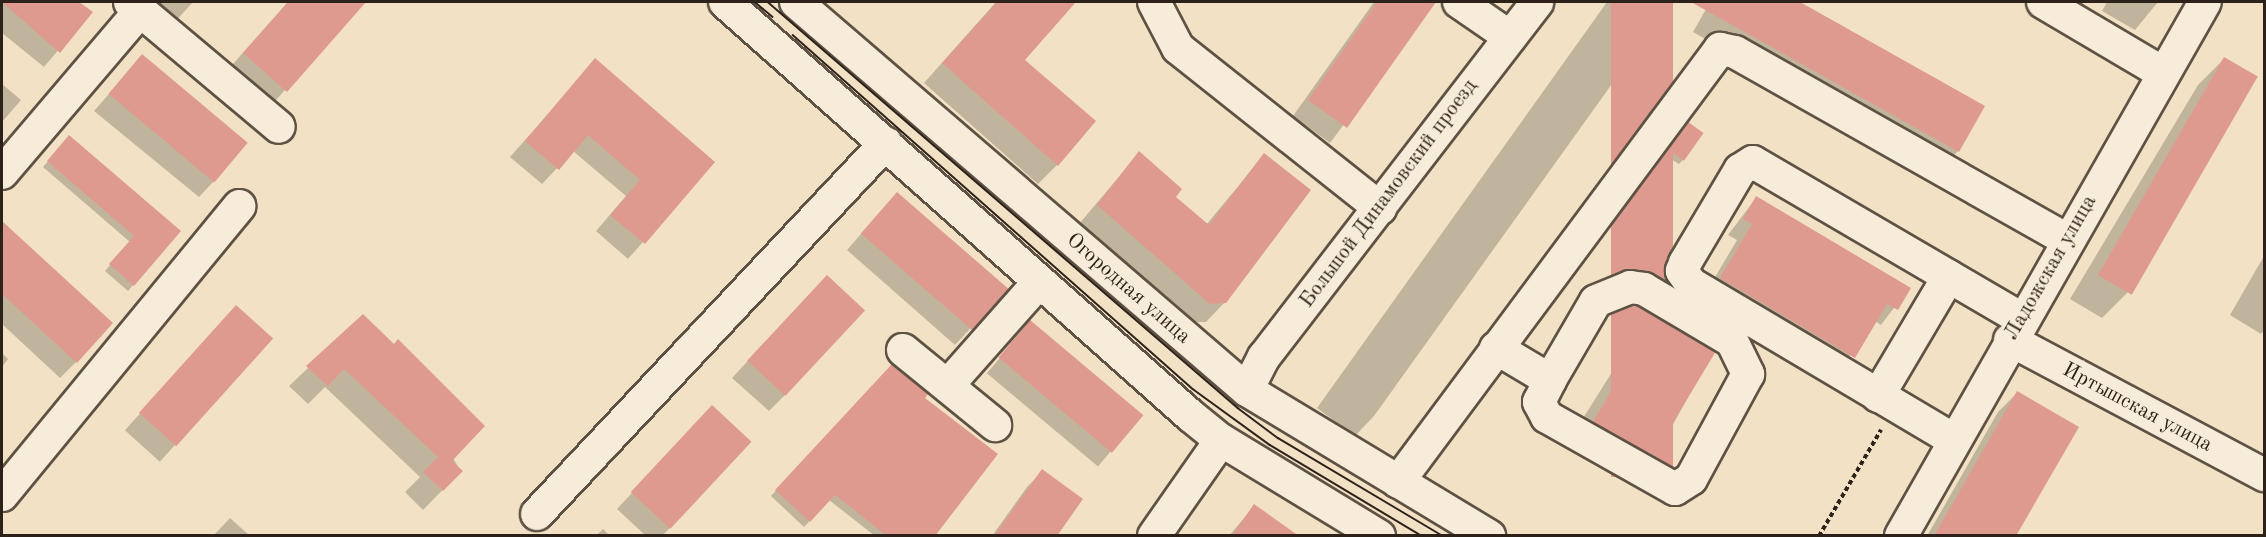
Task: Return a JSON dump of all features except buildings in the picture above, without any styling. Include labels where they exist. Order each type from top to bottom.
[{"type":"street","points":[[725,2],[886,143],[1039,282],[1221,440],[1359,531]]},
{"type":"street","name":"Огородная улица","points":[[796,2],[1247,390],[1489,536]]},
{"type":"street","points":[[1154,2],[1178,48],[1380,208]]},
{"type":"street","points":[[1459,2],[1509,37]]},
{"type":"street","name":"Большой Динамовский проезд","points":[[1247,390],[1264,357],[1537,2]]},
{"type":"street","points":[[2043,2],[2163,73]]},
{"type":"street","name":"Ладожская улица","points":[[1900,536],[2205,2]]},
{"type":"street","points":[[2,173],[135,6],[279,127]]},
{"type":"street","points":[[1398,482],[1720,49],[1735,52],[2067,240]]},
{"type":"street","points":[[537,514],[886,143]]},
{"type":"street","name":"Иртышская улица","points":[[1887,401],[1684,278],[1685,263],[1740,170],[1753,162],[1949,276],[2016,330],[2265,475]]},
{"type":"street","points":[[2,495],[239,206]]},
{"type":"street","points":[[1949,276],[1887,401],[1954,440]]},
{"type":"street","points":[[948,385],[1039,282]]},
{"type":"street","points":[[1630,286],[1644,289],[1732,341],[1748,374],[1691,479],[1675,489],[1547,417],[1539,402],[1550,380],[1596,301],[1630,286]]},
{"type":"street","points":[[1496,348],[1550,380]]},
{"type":"street","points":[[903,350],[995,425]]},
{"type":"street","points":[[1154,536],[1221,440]]},
{"type":"path","points":[[1819,536],[1887,401]]},
{"type":"tram line","points":[[755,2],[773,17]]},
{"type":"tram line","points":[[768,2],[1238,408],[1278,438],[1443,536]]},
{"type":"tram line","points":[[793,35],[1193,389],[1270,445],[1422,536]]}]
